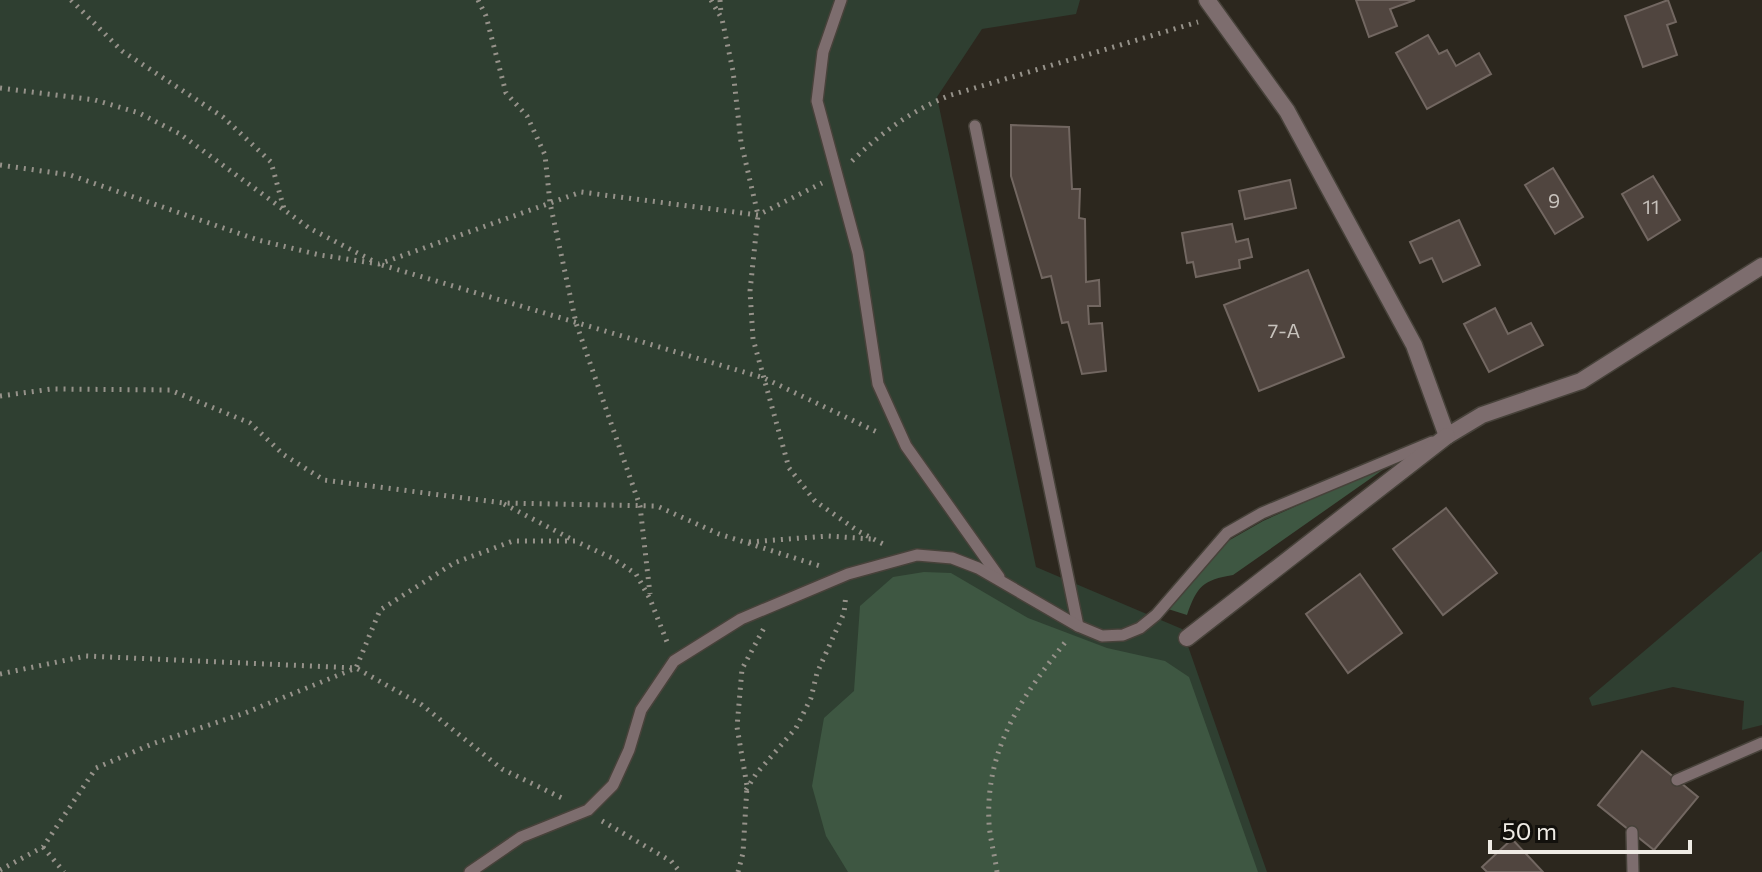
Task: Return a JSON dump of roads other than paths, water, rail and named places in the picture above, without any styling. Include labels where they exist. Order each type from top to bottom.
[{"type":"street","points":[[1207,0],[1294,124],[1414,345],[1447,436]]},
{"type":"street","points":[[1187,638],[1447,436],[1482,415],[1581,381],[1762,266]]},
{"type":"lane","points":[[841,0],[823,52],[817,101],[858,253],[878,384],[906,446],[1002,582]]},
{"type":"lane","points":[[975,126],[1078,626]]},
{"type":"lane","points":[[470,872],[521,837],[588,810],[613,785],[629,750],[641,710],[674,661],[741,619],[848,574],[908,556],[952,558],[1002,582],[1078,626],[1102,636],[1123,635],[1140,628],[1156,615],[1227,533],[1262,513],[1447,436]]},
{"type":"lane","points":[[1677,780],[1762,743]]},
{"type":"lane","points":[[1632,832],[1633,872]]}]
